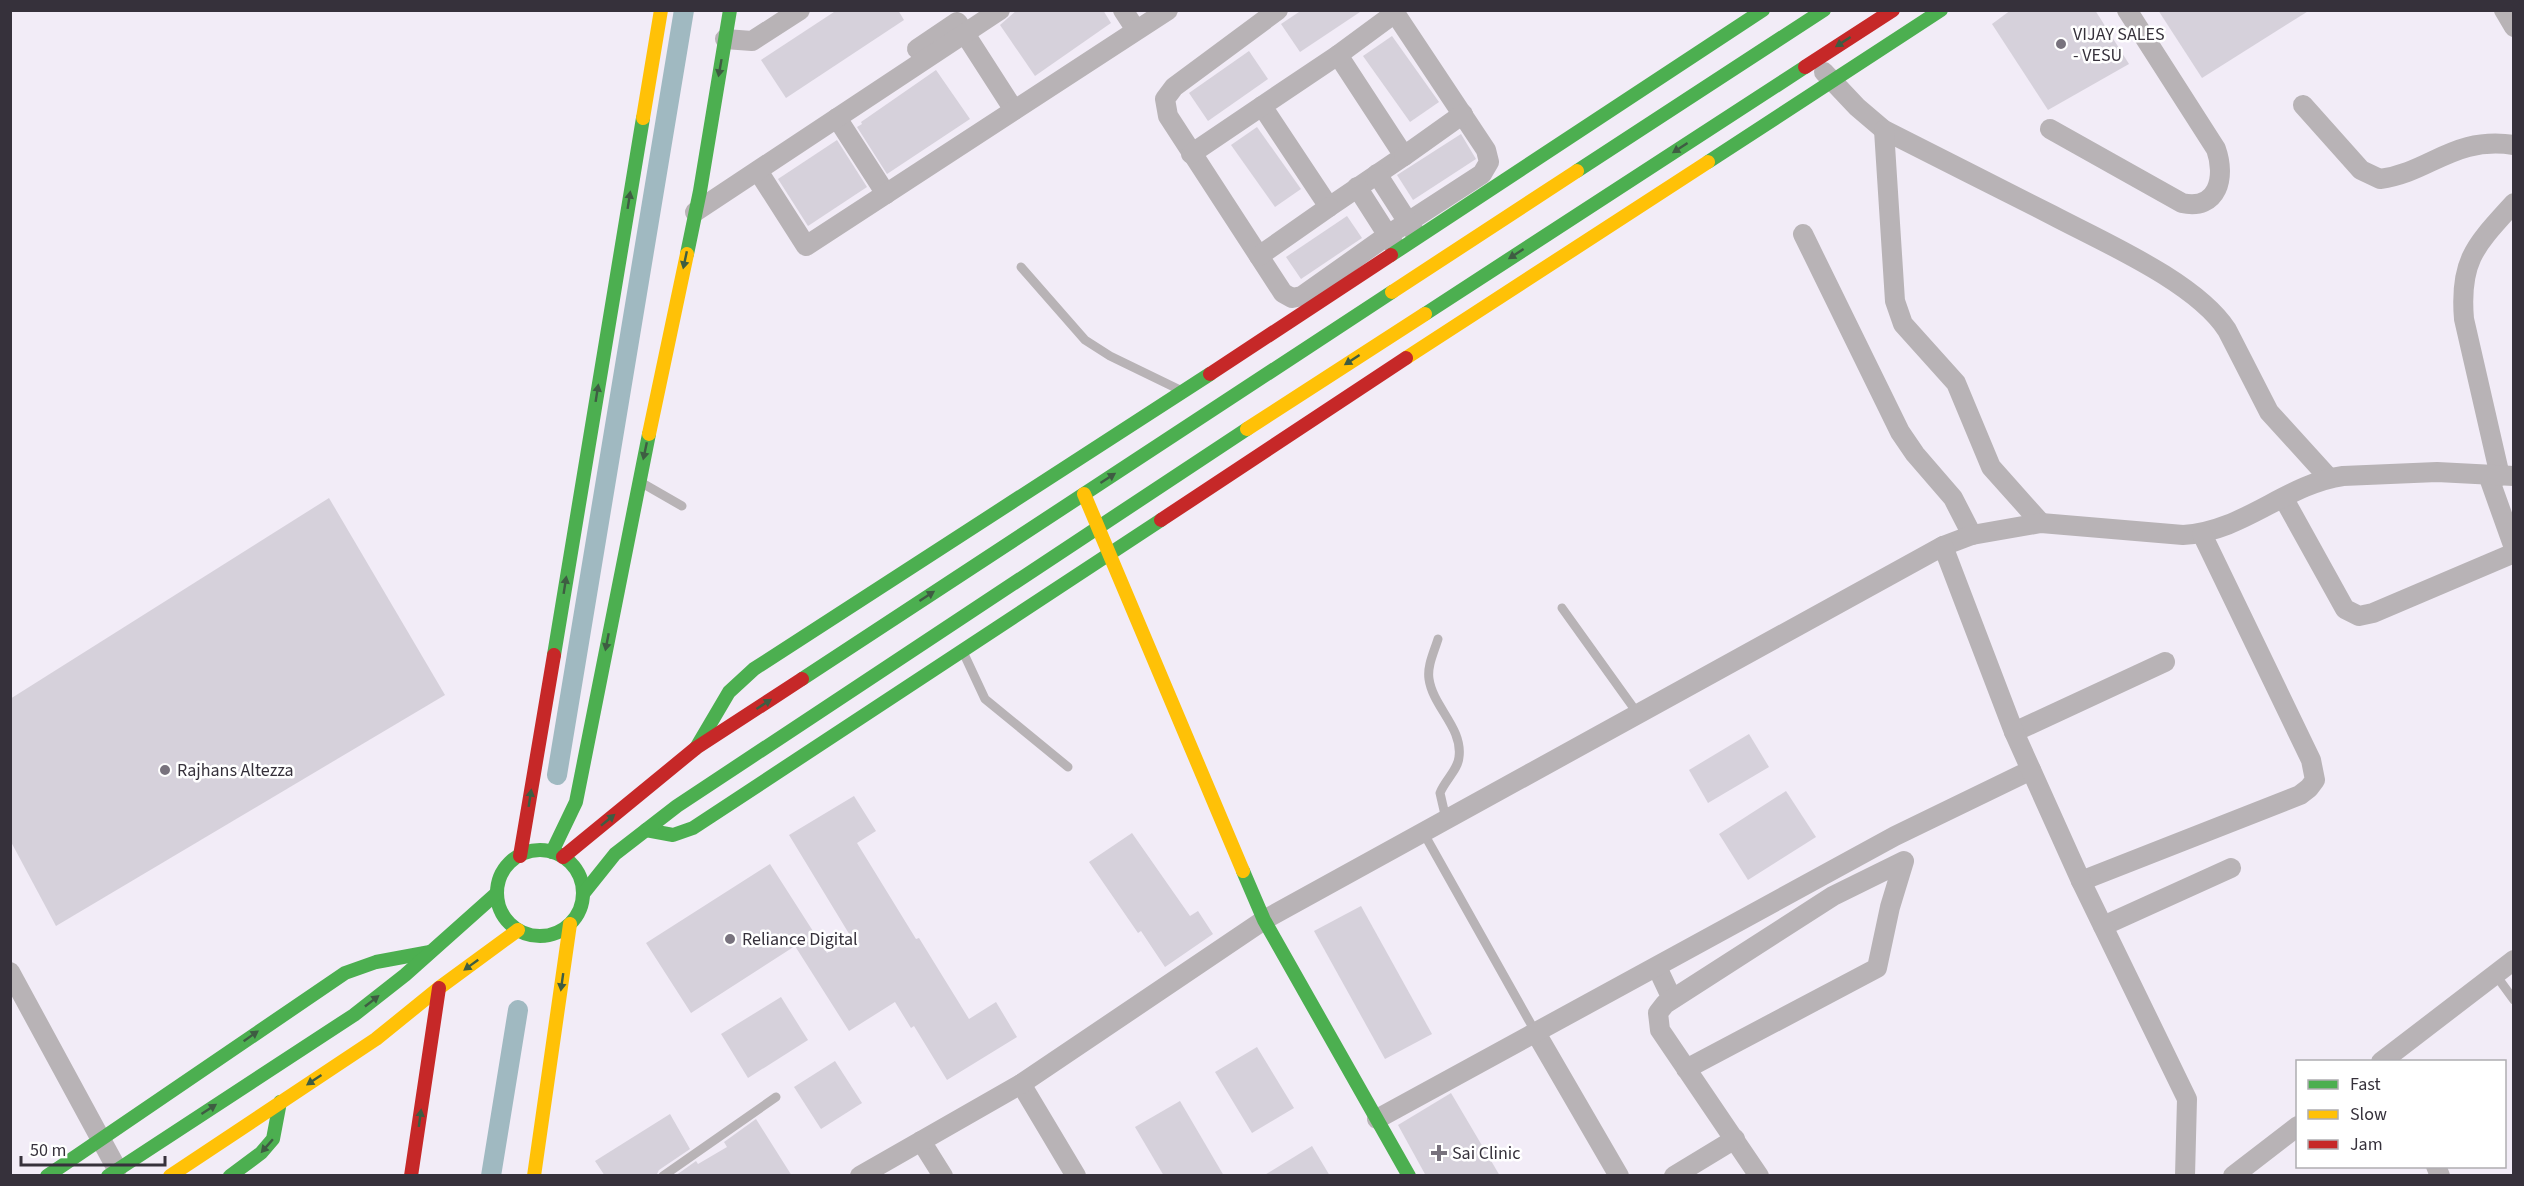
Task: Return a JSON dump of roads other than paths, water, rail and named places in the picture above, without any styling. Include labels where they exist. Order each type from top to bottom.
[{"type":"street","points":[[520,856],[661,10]]},
{"type":"street","points":[[558,854],[576,802],[696,205],[730,10]]},
{"type":"street","points":[[725,39],[752,41],[800,10]]},
{"type":"street","points":[[748,172],[957,22],[1000,10]]},
{"type":"street","points":[[1123,10],[1136,30]]},
{"type":"street","points":[[748,172],[806,246],[1168,10]]},
{"type":"street","points":[[1278,10],[1174,87],[1165,99],[1168,116],[1282,293],[1292,298],[1302,296],[1393,242]]},
{"type":"street","points":[[696,748],[729,692],[754,669],[1182,391],[1393,242],[1763,10]]},
{"type":"street","points":[[558,854],[696,748],[1824,10]]},
{"type":"street","points":[[583,894],[615,854],[677,806],[1099,525],[1893,10]]},
{"type":"street","points":[[646,830],[673,835],[693,828],[1382,374],[1941,10]]},
{"type":"street","points":[[2050,129],[2182,203],[2194,206],[2203,203],[2217,187],[2222,172],[2216,149],[2127,10]]},
{"type":"street","points":[[2504,10],[2514,27]]},
{"type":"street","points":[[1191,154],[1338,55],[1394,12],[1486,150],[1489,162],[1482,174],[1413,229]]},
{"type":"street","points":[[696,205],[837,118],[957,22]]},
{"type":"street","points":[[957,22],[1014,110]]},
{"type":"street","points":[[1338,55],[1404,156]]},
{"type":"street","points":[[1814,61],[1857,107],[1884,130],[2108,244],[2195,296],[2227,330],[2269,412],[2329,478]]},
{"type":"street","points":[[2302,105],[2353,162],[2371,177],[2380,179],[2400,174],[2472,145],[2498,143],[2514,145]]},
{"type":"street","points":[[1262,106],[1329,207]]},
{"type":"street","points":[[1259,256],[1463,114]]},
{"type":"street","points":[[837,118],[886,194]]},
{"type":"street","points":[[1884,130],[1895,301],[1899,314],[1908,330],[1956,383],[1991,467],[2042,523]]},
{"type":"street","points":[[1377,174],[1413,229]]},
{"type":"street","points":[[1357,188],[1393,242]]},
{"type":"street","points":[[2514,203],[2480,240],[2464,274],[2462,296],[2464,319],[2501,476],[2514,548]]},
{"type":"street","points":[[1803,234],[1900,432],[1915,454],[1953,498],[1972,535]]},
{"type":"street","points":[[860,1176],[1021,1084],[1263,921],[1943,546],[1972,535],[2042,523],[2183,535],[2202,534],[2232,524],[2329,478],[2437,472],[2501,476]]},
{"type":"street","points":[[1084,494],[1099,525],[1263,921],[1410,1176]]},
{"type":"street","points":[[2284,499],[2345,609],[2359,616],[2373,613],[2514,553]]},
{"type":"street","points":[[2081,881],[2300,795],[2309,789],[2314,780],[2311,760],[2202,534]]},
{"type":"street","points":[[1943,546],[2014,732],[2081,881],[2187,1099],[2185,1176]]},
{"type":"street","points":[[2014,732],[2165,662]]},
{"type":"street","points":[[1377,1119],[1895,836],[2031,770]]},
{"type":"street","points":[[10,972],[102,1139],[112,1172],[354,1015],[497,893],[504,871],[520,856],[541,850],[558,854],[578,873],[583,894],[582,905],[570,924],[534,1176]]},
{"type":"street","points":[[1686,1069],[1876,968],[1904,861],[1833,896],[1672,999],[1658,1013],[1660,1030],[1686,1069],[1735,1139],[1759,1176]]},
{"type":"street","points":[[2103,926],[2231,868]]},
{"type":"street","points":[[497,893],[503,914],[518,930],[540,936],[551,935],[570,924]]},
{"type":"street","points":[[170,1176],[376,1039],[439,988],[518,930]]},
{"type":"street","points":[[47,1176],[345,973],[368,962],[430,952]]},
{"type":"street","points":[[2387,1060],[2514,960]]},
{"type":"street","points":[[1657,967],[1672,999]]},
{"type":"street","points":[[411,1176],[439,988]]},
{"type":"street","points":[[1536,1033],[1619,1176]]},
{"type":"street","points":[[1021,1084],[1076,1176]]},
{"type":"street","points":[[230,1176],[261,1153],[273,1139],[280,1102]]},
{"type":"street","points":[[2233,1176],[2296,1128]]},
{"type":"street","points":[[1674,1176],[1735,1139]]},
{"type":"street","points":[[921,1141],[943,1176]]},
{"type":"lane","points":[[1021,267],[1085,340],[1110,356],[1182,391]]},
{"type":"lane","points":[[639,481],[682,506]]},
{"type":"lane","points":[[1562,608],[1638,714]]},
{"type":"lane","points":[[1438,639],[1429,668],[1431,689],[1455,733],[1460,755],[1458,764],[1440,793],[1446,819]]},
{"type":"lane","points":[[963,651],[985,699],[1068,767]]},
{"type":"lane","points":[[1423,832],[1536,1033]]},
{"type":"lane","points":[[2495,974],[2514,1000]]},
{"type":"lane","points":[[663,1176],[776,1097]]},
{"type":"waterway","points":[[557,775],[684,10]]},
{"type":"waterway","points":[[491,1176],[518,1010]]},
{"type":"place","name":"VIJAY SALES - VESU","points":[[2061,44]]},
{"type":"place","name":"Rajhans Altezza","points":[[165,770]]},
{"type":"place","name":"Reliance Digital","points":[[730,939]]},
{"type":"place","name":"Sai Clinic","points":[[1439,1153]]}]
